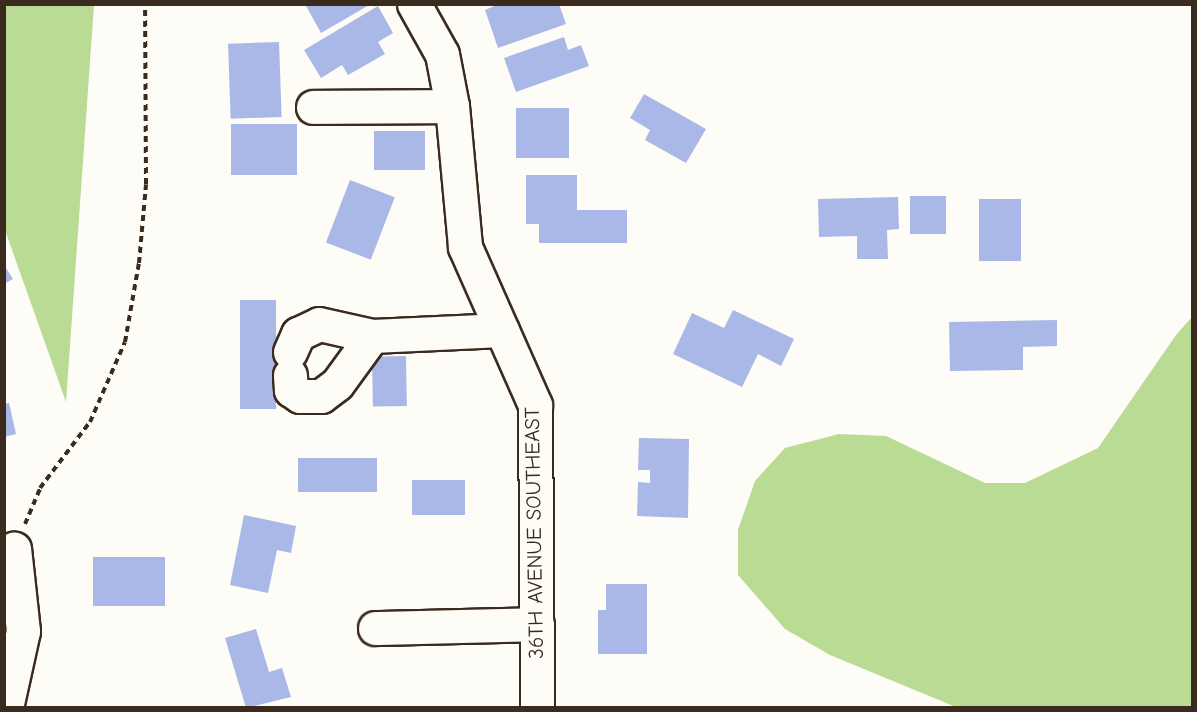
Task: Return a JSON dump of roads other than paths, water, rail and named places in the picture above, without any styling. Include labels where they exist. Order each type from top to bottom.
[{"type":"street","name":"36TH AVENUE SOUTHEAST","points":[[414,4],[442,54],[453,106],[465,248],[535,405],[537,708]]},
{"type":"street","points":[[313,107],[453,106]]},
{"type":"street","points":[[372,336],[337,384],[321,396],[300,396],[291,390],[290,363],[298,334],[319,324],[372,336],[502,330]]},
{"type":"street","points":[[6,708],[23,631],[14,548]]},
{"type":"street","points":[[375,628],[537,624]]}]
